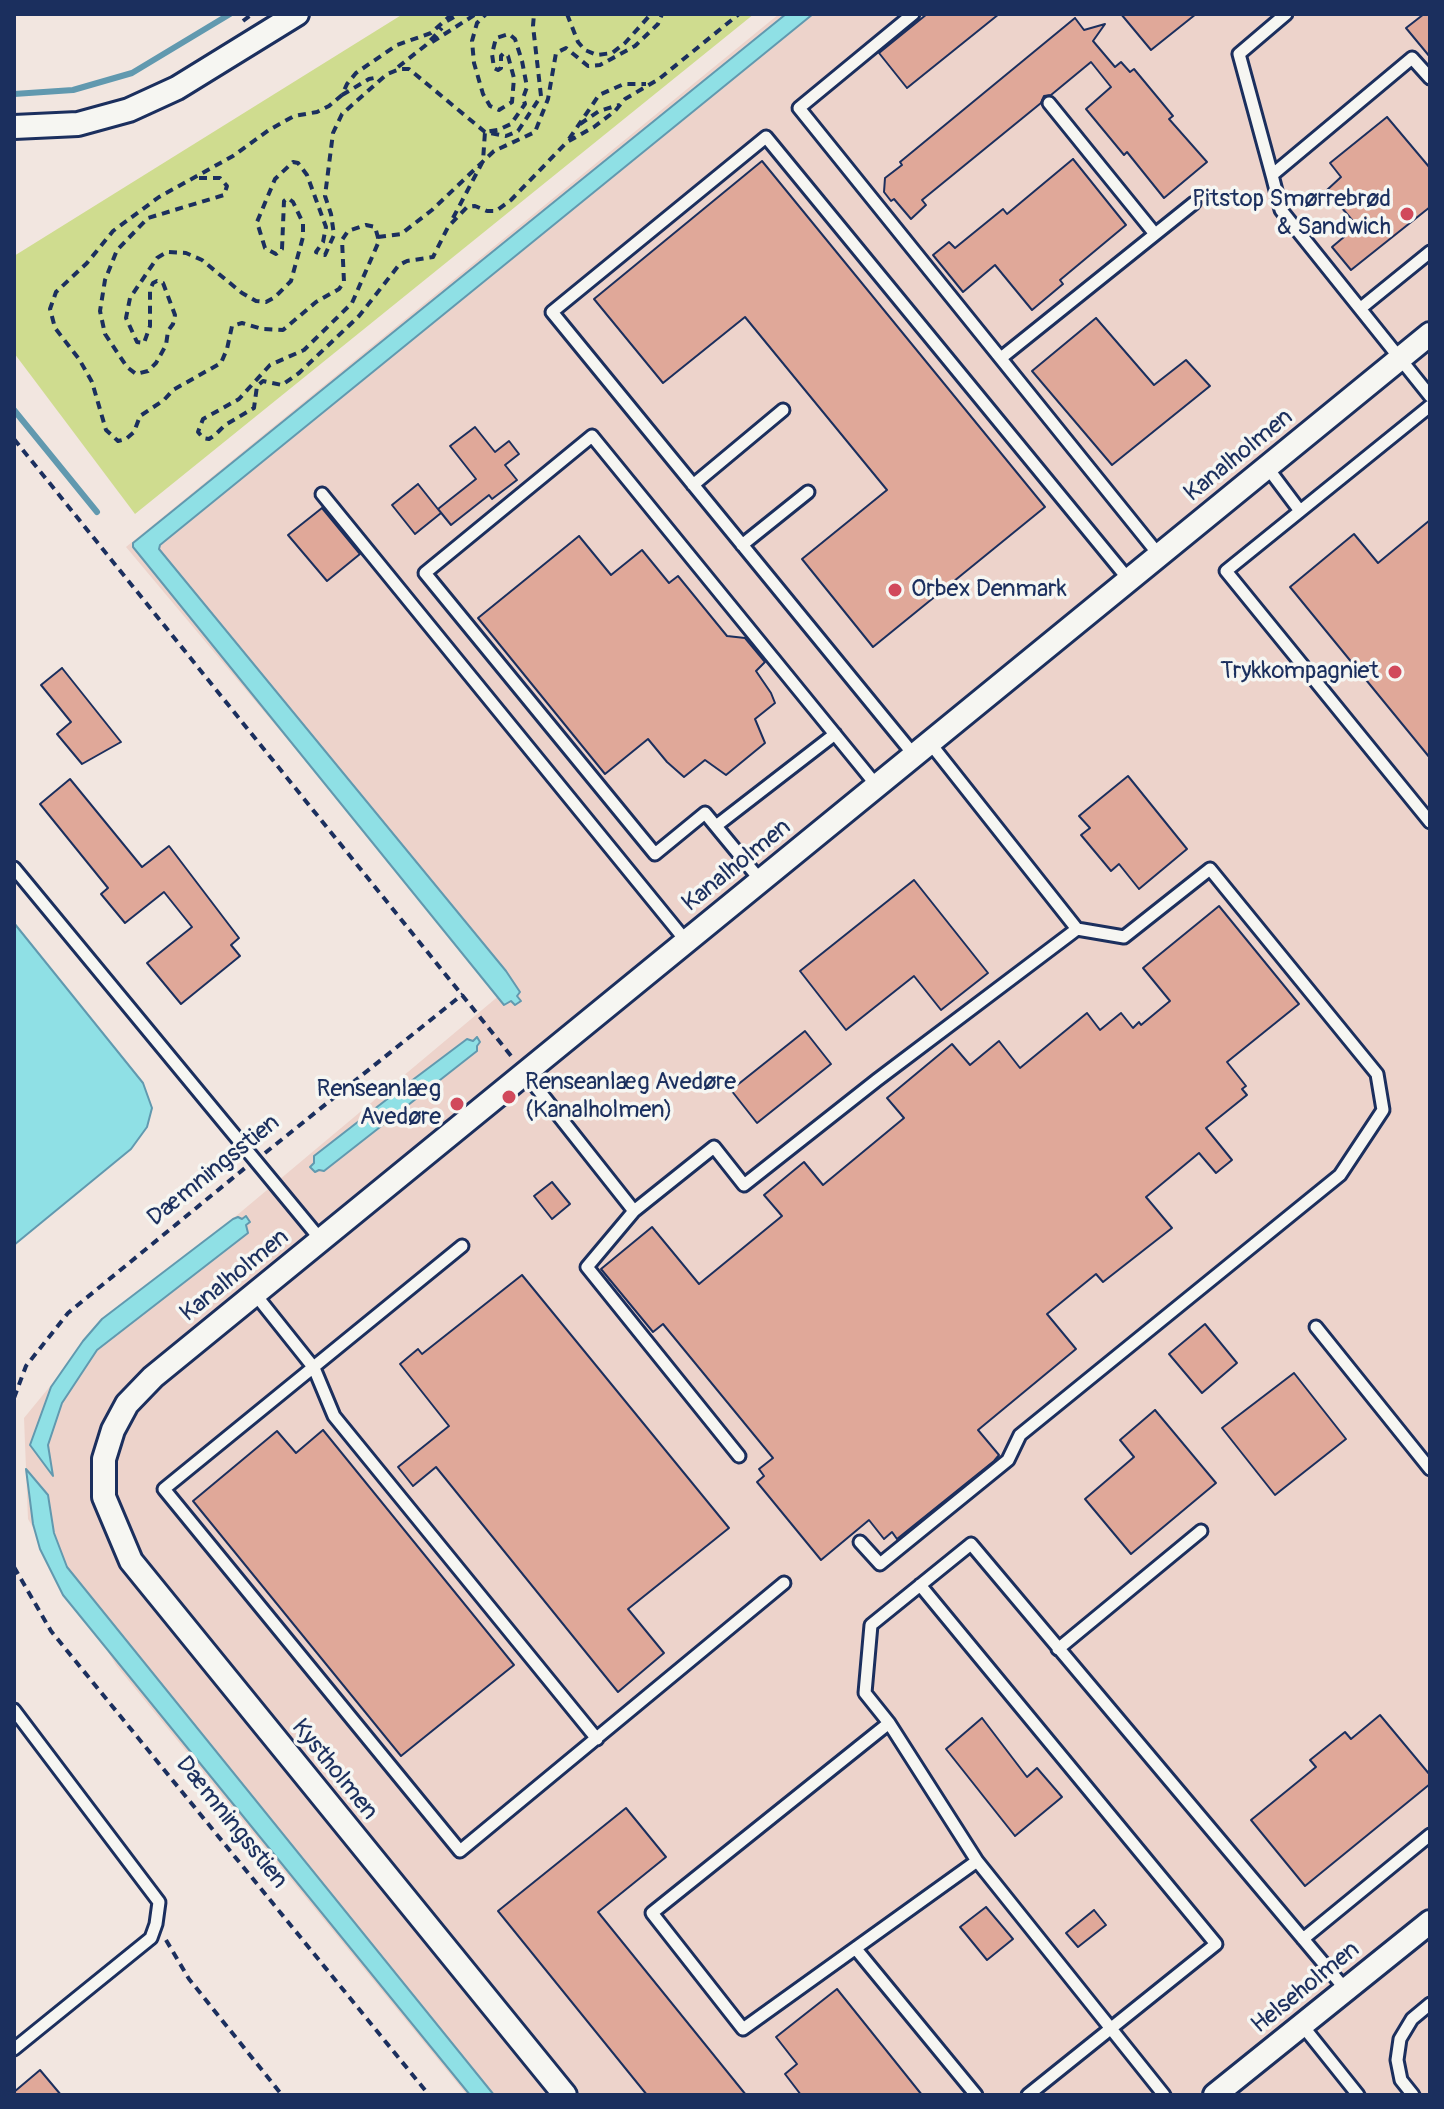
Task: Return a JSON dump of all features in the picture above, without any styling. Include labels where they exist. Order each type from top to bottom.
[{"type":"street","points":[[14,127],[78,124],[129,110],[177,88],[297,14]]},
{"type":"street","name":"Kanalholmen","points":[[104,1459],[113,1430],[127,1404],[153,1377],[1430,334]]},
{"type":"street","name":"Kystholmen","points":[[104,1459],[104,1497],[131,1561],[565,2095]]},
{"type":"street","name":"Helseholmen","points":[[1215,2095],[1430,1922]]},
{"type":"lane","points":[[913,14],[799,108],[1159,555]]},
{"type":"lane","points":[[1286,14],[1239,54],[1281,210],[1430,396]]},
{"type":"lane","points":[[1272,175],[1412,58],[1430,78]]},
{"type":"lane","points":[[1049,103],[1155,234]]},
{"type":"lane","points":[[860,1542],[880,1564],[1008,1460],[1020,1435],[1340,1175],[1383,1110],[1377,1074],[1210,869],[1124,937],[1077,929],[742,545],[552,312],[766,137],[1129,580]]},
{"type":"lane","points":[[1001,358],[1194,203]]},
{"type":"lane","points":[[1361,308],[1430,252]]},
{"type":"lane","points":[[1430,406],[1226,571],[1430,822]]},
{"type":"lane","points":[[693,485],[783,410]]},
{"type":"lane","points":[[761,881],[705,813],[655,854],[425,573],[592,436],[877,786]]},
{"type":"lane","points":[[1267,467],[1300,511]]},
{"type":"lane","points":[[742,545],[808,492]]},
{"type":"lane","points":[[322,494],[686,941]]},
{"type":"lane","points":[[716,826],[835,734]]},
{"type":"lane","points":[[14,868],[321,1240]]},
{"type":"lane","points":[[739,1456],[587,1267],[634,1211],[714,1147],[744,1185],[889,1070],[1077,929]]},
{"type":"lane","points":[[525,1073],[634,1211]]},
{"type":"lane","points":[[462,1246],[164,1489],[460,1851],[784,1583]]},
{"type":"lane","points":[[255,1294],[314,1368],[334,1416],[597,1739]]},
{"type":"lane","points":[[1316,1327],[1430,1469]]},
{"type":"lane","points":[[1058,1649],[1201,1531]]},
{"type":"lane","points":[[1164,2095],[977,1861],[889,1723],[865,1693],[871,1625],[971,1544],[1346,1990]]},
{"type":"lane","points":[[920,1585],[1216,1944],[1028,2095]]},
{"type":"lane","points":[[14,1710],[159,1902],[151,1938],[14,2049]]},
{"type":"lane","points":[[889,1723],[652,1913],[743,2029],[977,1861]]},
{"type":"lane","points":[[1303,1939],[1430,1835]]},
{"type":"lane","points":[[856,1949],[976,2095]]},
{"type":"lane","points":[[1413,2095],[1401,2080],[1397,2060],[1400,2039],[1412,2019],[1430,2004]]},
{"type":"lane","points":[[1302,2025],[1358,2095]]},
{"type":"path","points":[[241,22],[252,14]]},
{"type":"path","points":[[342,95],[356,73],[385,51],[431,33],[452,14]]},
{"type":"path","points":[[423,48],[447,22],[459,14]]},
{"type":"path","points":[[196,178],[220,178],[227,186],[224,195],[148,218],[117,250],[105,280],[100,311],[105,334],[127,367],[136,374],[148,371],[156,363],[166,345],[175,315],[163,283],[157,281],[150,290],[150,326],[144,343],[137,342],[126,318],[130,298],[157,258],[167,252],[186,253],[202,260],[256,301],[266,302],[275,297],[291,281],[303,237],[303,223],[288,198],[284,201],[282,249],[276,254],[265,248],[257,222],[275,179],[293,162],[298,163],[307,175],[326,227],[323,242],[316,252],[325,255],[334,235],[325,196],[333,133],[342,114],[379,79],[476,14]]},
{"type":"path","points":[[485,132],[511,124],[525,104],[523,98],[527,87],[515,39],[509,34],[501,35],[496,38],[492,54],[494,68],[501,68],[504,53],[511,62],[514,78],[512,102],[499,110],[490,106],[483,94],[474,63],[472,41],[477,23],[486,14]]},
{"type":"path","points":[[485,132],[483,161],[433,257],[399,265],[359,316],[299,373],[282,385],[263,381],[257,386],[254,408],[225,425],[209,439],[198,432],[203,419],[239,399],[270,365],[304,350],[352,303],[368,269],[378,237],[375,227],[366,225],[348,231],[342,240],[344,282],[339,289],[316,302],[283,330],[262,329],[242,323],[232,326],[221,363],[173,390],[164,400],[148,409],[140,416],[134,432],[118,441],[106,430],[92,382],[55,328],[50,309],[56,292],[87,263],[113,231],[159,197],[233,156],[269,130],[294,116],[317,112],[369,79],[389,73],[409,69],[485,132],[506,136],[518,131],[541,96],[534,14]]},
{"type":"path","points":[[567,14],[578,42],[585,50],[597,55],[612,53],[619,48],[651,14]]},
{"type":"path","points":[[378,237],[401,234],[432,210],[494,151],[535,132],[548,99],[556,53],[566,48],[588,66],[600,65],[635,46],[658,24],[662,14]]},
{"type":"path","points":[[567,142],[594,127],[739,14]]},
{"type":"path","points":[[448,227],[467,207],[496,211],[511,200],[567,142],[599,95],[624,84],[649,84]]},
{"type":"path","points":[[578,125],[599,111],[621,104]]},
{"type":"path","points":[[14,439],[525,1073]]},
{"type":"path","name":"Dæmningsstien","points":[[14,1398],[26,1366],[68,1313],[463,994]]},
{"type":"path","name":"Dæmningsstien","points":[[14,1567],[51,1631],[429,2095]]},
{"type":"path","points":[[156,1924],[189,1979],[282,2095]]},
{"type":"shaded area","points":[[779,14],[1430,14],[1430,2095],[467,2095],[116,1665],[28,1519],[24,1418],[88,1340],[501,994],[126,547]]},
{"type":"green space","points":[[403,14],[754,14],[135,514],[14,353],[14,256]]},
{"type":"water","points":[[786,14],[813,14],[160,545],[159,549],[506,971],[520,992],[517,996],[521,1001],[515,1005],[511,1001],[504,1005],[133,547],[133,543]]},
{"type":"water","points":[[14,923],[143,1083],[152,1108],[147,1127],[131,1149],[14,1245]]},
{"type":"water","points":[[477,1037],[480,1042],[477,1051],[324,1171],[315,1172],[310,1167],[314,1156],[467,1039],[473,1041]]},
{"type":"water","points":[[246,1216],[250,1222],[246,1225],[248,1233],[97,1350],[62,1403],[48,1445],[53,1476],[30,1445],[51,1387],[83,1341],[102,1319],[233,1219]]},
{"type":"water","points":[[26,1469],[48,1495],[54,1533],[67,1567],[494,2095],[470,2095],[63,1595],[40,1549],[33,1524]]},
{"type":"building","points":[[927,14],[999,14],[907,88],[879,53]]},
{"type":"building","points":[[1121,14],[1196,14],[1151,50]]},
{"type":"building","points":[[1424,14],[1430,14],[1430,57],[1406,28]]},
{"type":"building","points":[[1075,18],[1084,30],[1105,24],[1093,41],[1115,67],[1121,62],[1130,72],[1134,69],[1173,116],[1169,119],[1207,162],[1164,198],[1127,152],[1124,155],[1086,109],[1111,87],[1091,62],[1051,95],[1044,96],[1041,103],[922,200],[926,205],[911,219],[894,199],[891,201],[884,192],[885,178],[902,165],[900,162]]},
{"type":"building","points":[[1387,117],[1430,168],[1430,207],[1351,270],[1332,247],[1357,226],[1327,190],[1341,177],[1330,163]]},
{"type":"building","points":[[1073,159],[1126,225],[1060,280],[1063,284],[1032,310],[995,265],[963,292],[933,255],[949,242],[955,248],[1003,209],[1007,214]]},
{"type":"building","points":[[762,161],[1045,507],[873,647],[802,559],[887,490],[745,317],[663,383],[594,299]]},
{"type":"building","points":[[1096,318],[1154,385],[1186,360],[1210,386],[1112,465],[1032,371]]},
{"type":"building","points":[[475,427],[495,452],[509,441],[519,454],[505,465],[517,480],[492,499],[489,495],[451,525],[438,509],[476,479],[450,446]]},
{"type":"building","points":[[418,484],[441,513],[415,534],[392,505]]},
{"type":"building","points":[[322,508],[360,554],[327,581],[288,535]]},
{"type":"building","name":"Trykkompagniet","points":[[1430,520],[1430,758],[1290,587],[1354,534],[1378,563]]},
{"type":"building","points":[[579,536],[611,575],[642,550],[669,583],[678,576],[727,636],[745,638],[765,662],[756,671],[775,703],[755,719],[765,743],[726,775],[705,760],[684,777],[648,739],[605,774],[478,618]]},
{"type":"building","points":[[62,668],[121,742],[82,764],[57,734],[71,722],[41,685]]},
{"type":"building","points":[[1128,776],[1187,849],[1139,889],[1119,864],[1111,871],[1081,835],[1090,828],[1079,816]]},
{"type":"building","points":[[70,779],[142,867],[169,846],[239,938],[231,945],[240,956],[181,1004],[147,963],[192,927],[164,892],[125,923],[101,894],[108,888],[40,804]]},
{"type":"building","points":[[914,880],[988,973],[941,1010],[914,976],[846,1030],[800,971]]},
{"type":"building","points":[[1219,906],[1299,1004],[1227,1062],[1246,1086],[1242,1089],[1247,1095],[1206,1128],[1232,1160],[1216,1173],[1199,1153],[1146,1197],[1172,1228],[1103,1282],[1096,1274],[1047,1314],[1076,1349],[978,1430],[999,1455],[994,1461],[897,1539],[892,1532],[884,1539],[869,1520],[821,1560],[757,1482],[764,1476],[759,1469],[773,1458],[663,1324],[653,1332],[601,1269],[652,1227],[699,1284],[782,1216],[764,1195],[804,1162],[823,1185],[904,1118],[887,1098],[952,1044],[970,1065],[999,1041],[1020,1068],[1087,1013],[1100,1030],[1121,1013],[1133,1028],[1139,1022],[1141,1025],[1170,1001],[1143,968]]},
{"type":"building","points":[[805,1031],[831,1064],[757,1123],[731,1090]]},
{"type":"building","points":[[552,1182],[570,1204],[552,1219],[534,1196]]},
{"type":"building","points":[[522,1275],[729,1528],[628,1609],[664,1653],[618,1692],[436,1467],[413,1486],[398,1467],[449,1426],[400,1364],[418,1349],[422,1354]]},
{"type":"building","points":[[1205,1324],[1237,1363],[1202,1393],[1169,1354]]},
{"type":"building","points":[[1294,1373],[1346,1439],[1275,1495],[1222,1428]]},
{"type":"building","points":[[1155,1410],[1216,1483],[1131,1554],[1085,1499],[1134,1457],[1120,1440]]},
{"type":"building","points":[[323,1430],[514,1665],[401,1756],[193,1501],[277,1431],[296,1453]]},
{"type":"building","points":[[1380,1715],[1430,1775],[1430,1784],[1305,1886],[1251,1820],[1316,1767],[1310,1760],[1345,1732],[1351,1739]]},
{"type":"building","points":[[982,1718],[1027,1777],[1037,1768],[1062,1797],[1015,1836],[946,1749]]},
{"type":"building","points":[[626,1808],[666,1857],[598,1912],[746,2095],[647,2095],[498,1911]]},
{"type":"building","points":[[986,1907],[1013,1939],[987,1960],[960,1927]]},
{"type":"building","points":[[1094,1910],[1106,1925],[1078,1947],[1066,1933]]},
{"type":"building","points":[[837,1989],[922,2095],[801,2095],[785,2074],[797,2064],[776,2037]]},
{"type":"building","points":[[40,2070],[61,2095],[14,2095],[14,2092]]},
{"type":"waterway","points":[[14,94],[73,90],[132,73],[230,14]]},
{"type":"waterway","points":[[14,410],[97,512]]},
{"type":"place","name":"Pitstop Smørrebrød & Sandwich","points":[[1407,214]]},
{"type":"place","name":"Orbex Denmark","points":[[895,590]]},
{"type":"place","name":"Trykkompagniet","points":[[1395,672]]},
{"type":"place","name":"Renseanlæg Avedøre (Kanalholmen)","points":[[509,1097]]},
{"type":"place","name":"Renseanlæg Avedøre","points":[[457,1104]]}]
